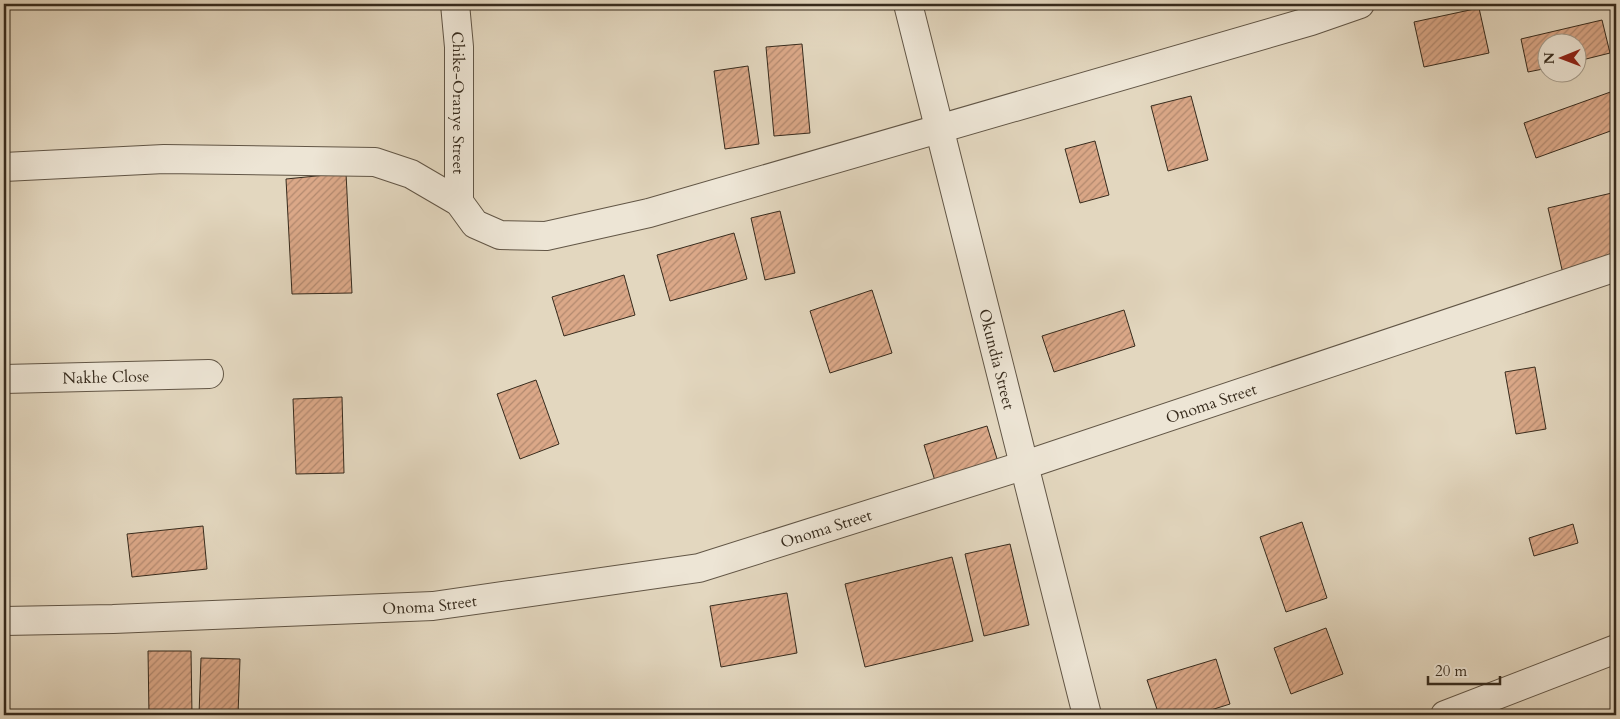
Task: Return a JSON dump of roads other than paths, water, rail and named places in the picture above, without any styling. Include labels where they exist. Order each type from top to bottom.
[{"type":"street","name":"Chike-Oranye Street","points":[[455,4],[459,47],[459,202]]},
{"type":"street","name":"Okundia Street","points":[[908,4],[1087,715]]},
{"type":"street","points":[[4,167],[164,159],[375,162],[411,174],[459,202],[475,224],[500,235],[546,236],[649,213],[939,127],[1312,12],[1360,4]]},
{"type":"street","name":"Onoma Street","points":[[4,621],[113,619],[433,606],[699,568],[1024,466],[1616,267]]},
{"type":"street","name":"Nakhe Close","points":[[4,379],[209,374]]},
{"type":"street","points":[[1445,715],[1616,649]]}]
